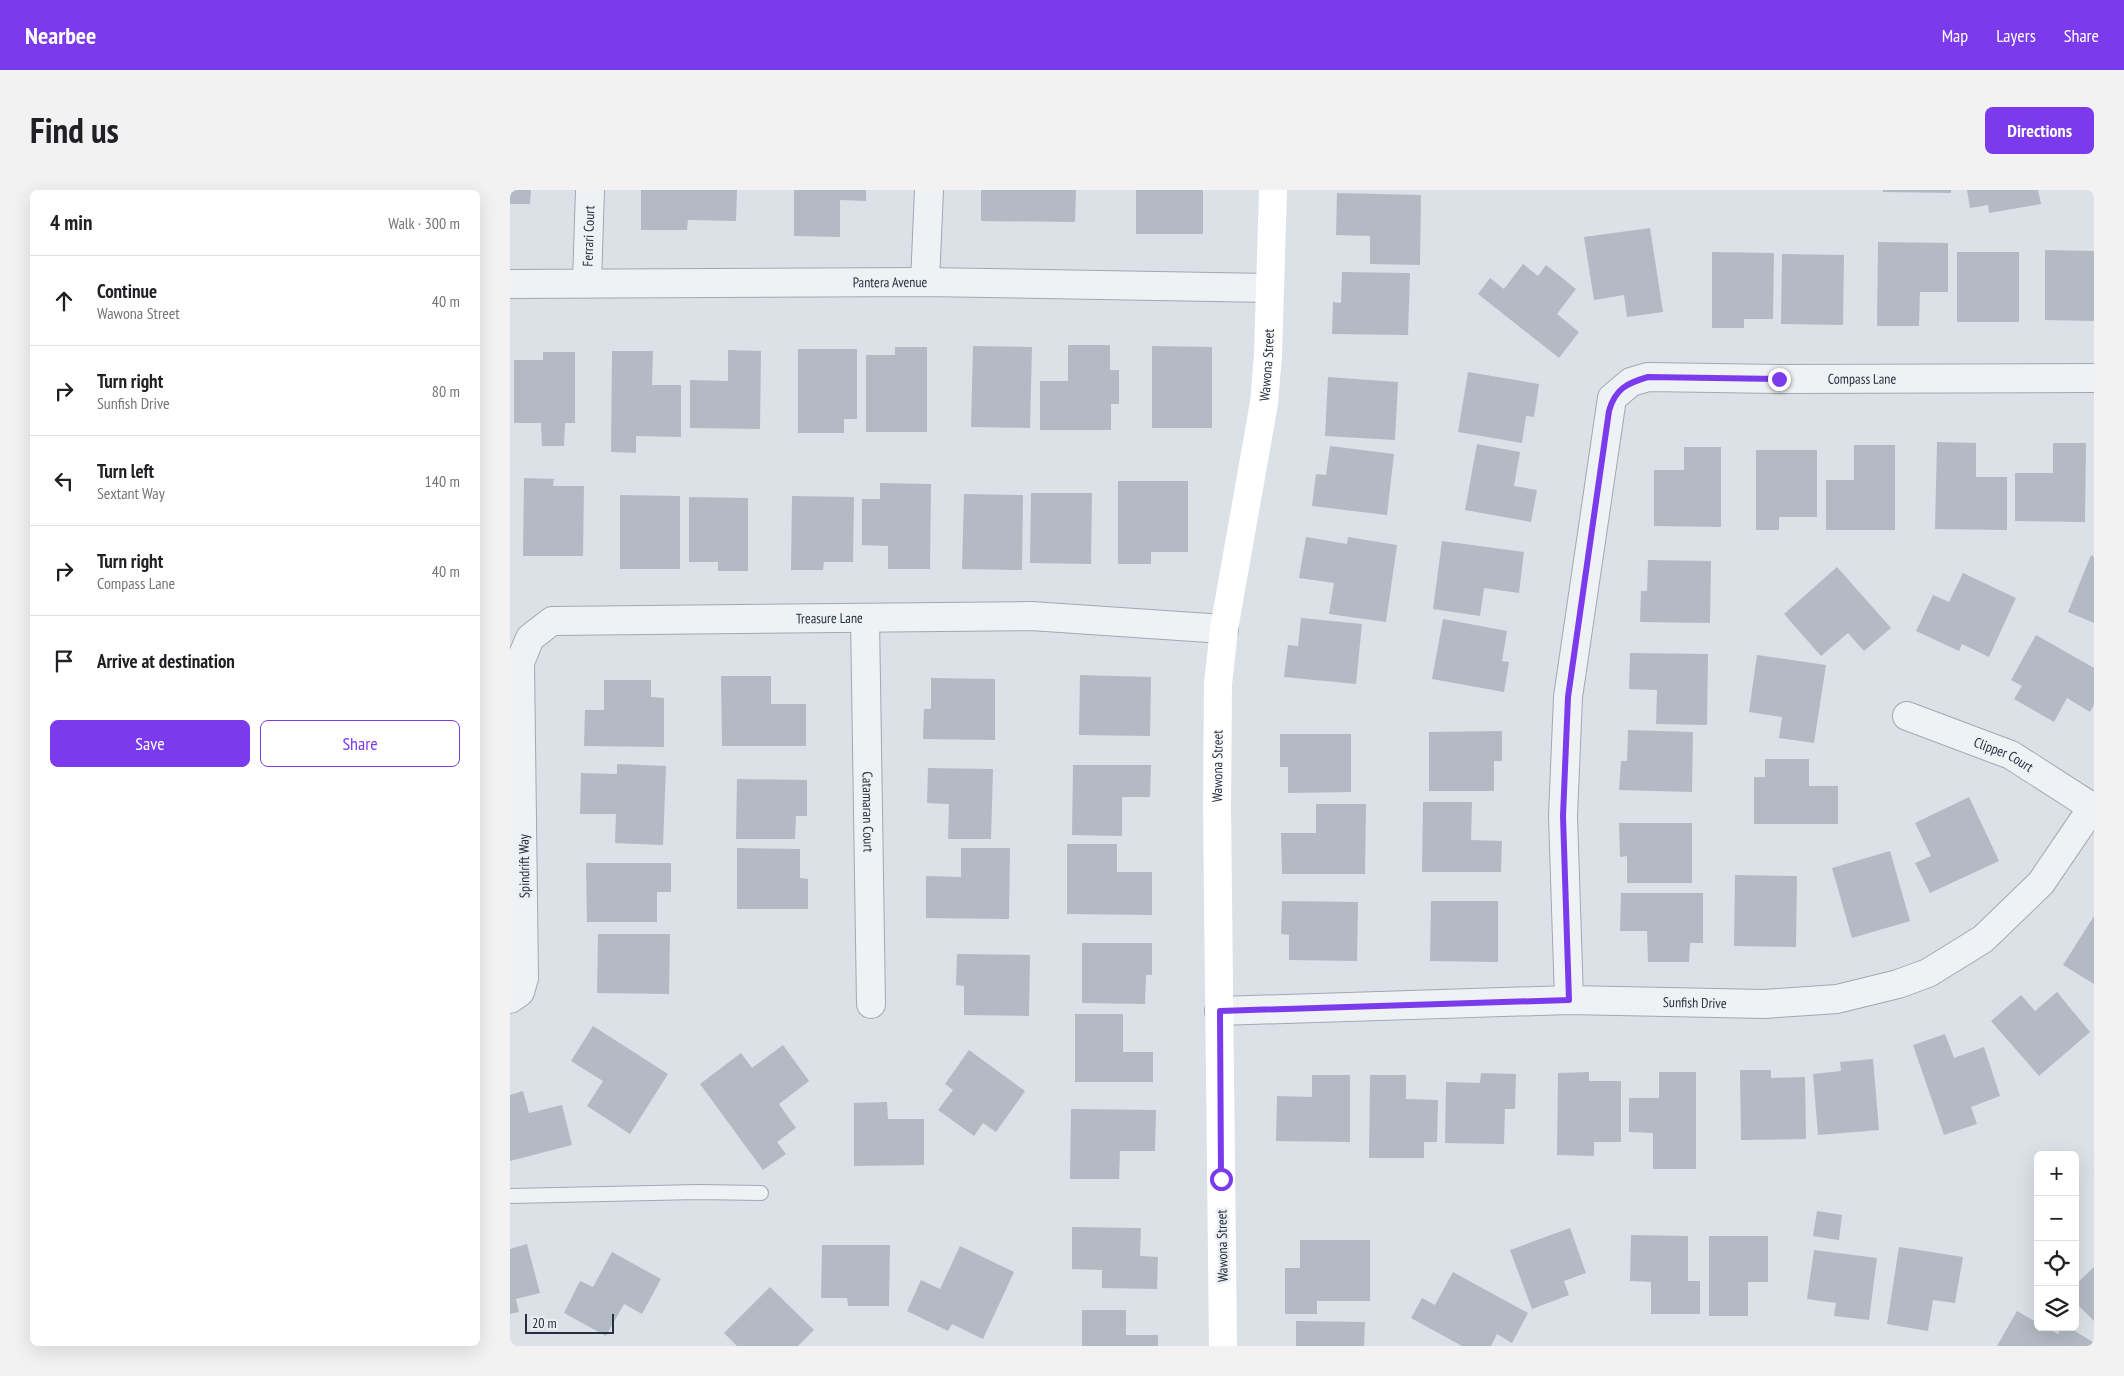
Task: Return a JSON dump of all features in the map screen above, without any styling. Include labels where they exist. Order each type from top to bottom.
[{"type":"street","name":"Ferrari Court","points":[[587,282],[590,190]]},
{"type":"street","points":[[925,282],[929,190]]},
{"type":"street","name":"Wawona Street","points":[[1223,1346],[1218,684],[1224,629],[1264,403],[1273,190]]},
{"type":"street","name":"Pantera Avenue","points":[[510,284],[587,282],[925,282],[1269,288]]},
{"type":"street","name":"Compass Lane","points":[[1569,1000],[1563,816],[1568,697],[1612,398],[1631,382],[1648,377],[2094,378]]},
{"type":"street","name":"Treasure Lane","points":[[521,727],[520,662],[530,638],[552,621],[1031,616],[1224,629]]},
{"type":"street","name":"Catamaran Court","points":[[865,618],[871,1004]]},
{"type":"street","name":"Clipper Court","points":[[1907,716],[2010,755],[2093,806]]},
{"type":"street","name":"Spindrift Way","points":[[510,999],[520,992],[524,978],[521,727]]},
{"type":"street","name":"Sunfish Drive","points":[[1220,1011],[1569,1000],[1764,1004],[1837,999],[1898,984],[1928,973],[1983,939],[2041,883],[2093,806]]},
{"type":"lane","points":[[510,1196],[698,1192],[761,1194]]},
{"type":"building","points":[[510,190],[531,190],[530,204],[510,204]]},
{"type":"building","points":[[641,190],[737,190],[736,221],[688,220],[687,230],[641,230]]},
{"type":"building","points":[[794,190],[866,190],[866,201],[840,200],[840,237],[794,236]]},
{"type":"building","points":[[981,190],[1076,190],[1075,222],[981,221]]},
{"type":"building","points":[[1136,190],[1203,190],[1203,234],[1136,234]]},
{"type":"building","points":[[1883,190],[1951,190],[1951,193],[1883,192]]},
{"type":"building","points":[[1967,190],[2038,190],[2041,204],[1989,213],[1988,205],[1970,208]]},
{"type":"building","points":[[1337,193],[1421,195],[1420,265],[1370,264],[1370,236],[1336,235]]},
{"type":"building","points":[[1650,228],[1663,312],[1627,317],[1624,295],[1594,300],[1584,237]]},
{"type":"building","points":[[1878,242],[1948,243],[1948,292],[1920,292],[1919,326],[1877,326]]},
{"type":"building","points":[[2045,250],[2094,251],[2094,321],[2045,320]]},
{"type":"building","points":[[1712,252],[1774,253],[1773,319],[1744,319],[1744,328],[1712,328]]},
{"type":"building","points":[[1957,252],[2019,252],[2019,322],[1957,322]]},
{"type":"building","points":[[1782,254],[1844,255],[1843,325],[1781,324]]},
{"type":"building","points":[[1523,264],[1538,276],[1546,265],[1576,289],[1557,314],[1579,332],[1559,358],[1478,294],[1490,278],[1504,289]]},
{"type":"building","points":[[1342,272],[1410,273],[1408,335],[1332,334],[1333,302],[1341,303]]},
{"type":"building","points":[[1068,345],[1110,345],[1110,370],[1119,370],[1119,404],[1111,404],[1111,430],[1040,430],[1040,381],[1068,381]]},
{"type":"building","points":[[973,346],[1032,347],[1030,428],[971,427]]},
{"type":"building","points":[[1152,346],[1212,347],[1212,428],[1152,428]]},
{"type":"building","points":[[895,347],[927,347],[927,432],[866,432],[866,355],[895,355]]},
{"type":"building","points":[[798,349],[857,349],[857,419],[844,419],[844,433],[798,433]]},
{"type":"building","points":[[728,350],[761,351],[760,429],[690,428],[690,380],[728,381]]},
{"type":"building","points":[[612,351],[653,351],[652,385],[681,385],[681,437],[636,436],[636,453],[611,452]]},
{"type":"building","points":[[543,352],[575,352],[575,423],[565,423],[564,446],[542,446],[541,423],[514,423],[514,360],[543,360]]},
{"type":"building","points":[[1468,372],[1539,384],[1534,417],[1526,416],[1522,443],[1458,432]]},
{"type":"building","points":[[1328,377],[1398,382],[1395,440],[1325,436]]},
{"type":"building","points":[[1937,442],[1976,443],[1976,477],[2007,477],[2007,530],[1935,529]]},
{"type":"building","points":[[2053,443],[2086,443],[2085,522],[2015,521],[2015,473],[2053,473]]},
{"type":"building","points":[[1477,444],[1520,452],[1514,486],[1537,490],[1531,522],[1465,510]]},
{"type":"building","points":[[1854,445],[1895,445],[1895,530],[1826,530],[1826,480],[1854,480]]},
{"type":"building","points":[[1330,446],[1394,454],[1387,515],[1312,506],[1316,474],[1326,475]]},
{"type":"building","points":[[1684,447],[1721,447],[1721,527],[1654,526],[1654,470],[1684,470]]},
{"type":"building","points":[[1756,450],[1817,450],[1817,517],[1779,517],[1779,530],[1756,530]]},
{"type":"building","points":[[524,478],[554,479],[553,486],[584,486],[583,556],[523,556]]},
{"type":"building","points":[[1118,481],[1188,481],[1188,552],[1151,552],[1151,564],[1118,564]]},
{"type":"building","points":[[880,483],[931,484],[930,569],[888,569],[888,546],[862,545],[862,499],[880,499]]},
{"type":"building","points":[[1031,493],[1092,493],[1091,564],[1030,563]]},
{"type":"building","points":[[964,494],[1023,495],[1022,570],[962,569]]},
{"type":"building","points":[[620,495],[680,496],[680,569],[620,569]]},
{"type":"building","points":[[792,496],[854,497],[853,562],[824,562],[823,570],[791,570]]},
{"type":"building","points":[[689,497],[748,498],[748,571],[718,571],[718,562],[689,562]]},
{"type":"building","points":[[1306,537],[1347,544],[1348,537],[1397,545],[1386,622],[1329,614],[1334,583],[1299,578]]},
{"type":"building","points":[[1442,541],[1524,552],[1519,593],[1484,588],[1480,616],[1433,609]]},
{"type":"building","points":[[2091,555],[2094,557],[2094,623],[2068,612]]},
{"type":"building","points":[[1648,560],[1711,561],[1710,623],[1640,622],[1641,591],[1647,591]]},
{"type":"building","points":[[1837,567],[1891,628],[1864,651],[1848,633],[1821,656],[1784,614]]},
{"type":"building","points":[[1963,573],[2016,598],[1989,657],[1962,644],[1959,651],[1916,631],[1933,595],[1949,602]]},
{"type":"building","points":[[1301,618],[1362,624],[1356,684],[1284,677],[1288,645],[1298,646]]},
{"type":"building","points":[[1443,619],[1507,631],[1502,661],[1509,662],[1504,692],[1432,679]]},
{"type":"building","points":[[2036,635],[2094,668],[2094,705],[2090,712],[2067,698],[2054,722],[2014,699],[2022,686],[2011,680]]},
{"type":"building","points":[[1630,653],[1708,654],[1707,725],[1656,724],[1657,690],[1629,689]]},
{"type":"building","points":[[1757,655],[1826,665],[1814,743],[1779,738],[1782,717],[1749,712]]},
{"type":"building","points":[[1080,675],[1151,677],[1150,736],[1079,735]]},
{"type":"building","points":[[721,676],[771,676],[771,704],[806,704],[806,746],[722,746]]},
{"type":"building","points":[[931,678],[995,679],[995,740],[923,739],[924,709],[931,709]]},
{"type":"building","points":[[604,680],[651,680],[651,697],[664,698],[664,747],[584,746],[585,710],[604,710]]},
{"type":"building","points":[[1628,730],[1693,732],[1692,792],[1619,790],[1621,761],[1627,761]]},
{"type":"building","points":[[1502,731],[1502,761],[1494,761],[1494,791],[1429,791],[1429,732]]},
{"type":"building","points":[[1280,734],[1351,734],[1351,792],[1288,793],[1288,767],[1280,767]]},
{"type":"building","points":[[1765,759],[1809,759],[1809,786],[1838,786],[1838,824],[1754,824],[1754,777],[1765,777]]},
{"type":"building","points":[[617,764],[666,766],[663,845],[615,843],[616,814],[580,814],[581,773],[617,774]]},
{"type":"building","points":[[1073,765],[1151,765],[1150,797],[1122,797],[1122,836],[1072,835]]},
{"type":"building","points":[[928,768],[993,769],[991,839],[948,839],[949,804],[927,803]]},
{"type":"building","points":[[737,779],[807,780],[807,816],[796,816],[795,839],[736,839]]},
{"type":"building","points":[[1969,797],[1999,861],[1930,893],[1915,863],[1931,856],[1915,823]]},
{"type":"building","points":[[1423,802],[1472,802],[1471,840],[1502,841],[1501,872],[1422,872]]},
{"type":"building","points":[[1316,804],[1366,804],[1365,874],[1282,874],[1281,833],[1316,833]]},
{"type":"building","points":[[1619,823],[1692,823],[1692,883],[1627,883],[1627,856],[1620,857]]},
{"type":"building","points":[[1067,844],[1117,844],[1117,872],[1152,872],[1152,915],[1067,914]]},
{"type":"building","points":[[737,848],[800,849],[800,878],[808,879],[808,909],[737,909]]},
{"type":"building","points":[[961,848],[1010,848],[1009,919],[926,918],[926,876],[961,877]]},
{"type":"building","points":[[1890,851],[1910,921],[1852,938],[1832,868]]},
{"type":"building","points":[[586,863],[671,863],[671,892],[657,892],[657,922],[587,922]]},
{"type":"building","points":[[1735,875],[1797,876],[1796,947],[1734,946]]},
{"type":"building","points":[[1621,893],[1703,893],[1703,943],[1690,943],[1689,962],[1648,962],[1647,931],[1620,931]]},
{"type":"building","points":[[1282,901],[1358,902],[1357,961],[1289,960],[1289,935],[1281,934]]},
{"type":"building","points":[[1431,901],[1498,901],[1498,962],[1430,961]]},
{"type":"building","points":[[2094,916],[2094,984],[2063,965]]},
{"type":"building","points":[[598,934],[670,934],[669,994],[597,993]]},
{"type":"building","points":[[1082,943],[1152,943],[1152,975],[1146,975],[1145,1004],[1082,1003]]},
{"type":"building","points":[[957,954],[1030,955],[1029,1016],[964,1015],[964,986],[956,985]]},
{"type":"building","points":[[2057,992],[2090,1032],[2039,1076],[1991,1021],[2021,995],[2035,1011]]},
{"type":"building","points":[[1075,1014],[1123,1014],[1123,1052],[1153,1052],[1153,1082],[1075,1082]]},
{"type":"building","points":[[593,1026],[668,1074],[630,1134],[587,1106],[603,1081],[571,1061]]},
{"type":"building","points":[[1945,1034],[1954,1058],[1984,1047],[2000,1096],[1971,1107],[1977,1124],[1944,1135],[1913,1045]]},
{"type":"building","points":[[783,1045],[809,1081],[779,1104],[796,1128],[777,1142],[786,1154],[763,1170],[700,1084],[741,1053],[752,1068]]},
{"type":"building","points":[[969,1050],[1025,1091],[996,1132],[983,1123],[974,1136],[938,1110],[953,1090],[945,1084]]},
{"type":"building","points":[[1873,1059],[1879,1130],[1818,1135],[1813,1074],[1841,1071],[1840,1062]]},
{"type":"building","points":[[1740,1070],[1771,1070],[1771,1078],[1805,1077],[1806,1139],[1741,1140]]},
{"type":"building","points":[[1589,1072],[1589,1081],[1621,1081],[1621,1142],[1594,1142],[1594,1156],[1557,1155],[1558,1073]]},
{"type":"building","points":[[1659,1072],[1696,1072],[1696,1169],[1653,1169],[1653,1133],[1629,1132],[1629,1098],[1659,1098]]},
{"type":"building","points":[[1481,1073],[1516,1074],[1515,1109],[1505,1109],[1504,1144],[1445,1143],[1446,1082],[1480,1083]]},
{"type":"building","points":[[1312,1075],[1350,1075],[1350,1142],[1276,1141],[1277,1096],[1312,1097]]},
{"type":"building","points":[[1370,1075],[1406,1075],[1406,1099],[1438,1100],[1437,1142],[1424,1142],[1424,1158],[1369,1158]]},
{"type":"building","points":[[523,1091],[529,1113],[562,1105],[572,1145],[510,1161],[510,1095]]},
{"type":"building","points":[[887,1102],[888,1119],[924,1119],[924,1165],[854,1166],[854,1103]]},
{"type":"building","points":[[1071,1109],[1156,1110],[1155,1151],[1120,1151],[1119,1179],[1070,1179]]},
{"type":"building","points":[[1817,1211],[1842,1215],[1839,1240],[1813,1236]]},
{"type":"building","points":[[1072,1227],[1141,1228],[1140,1256],[1158,1257],[1157,1289],[1102,1288],[1102,1270],[1072,1269]]},
{"type":"building","points":[[1570,1228],[1586,1273],[1564,1281],[1569,1295],[1532,1309],[1510,1250]]},
{"type":"building","points":[[1631,1235],[1688,1236],[1688,1281],[1700,1281],[1700,1314],[1651,1314],[1651,1282],[1630,1281]]},
{"type":"building","points":[[1709,1236],[1768,1236],[1768,1282],[1748,1282],[1748,1316],[1709,1316]]},
{"type":"building","points":[[1300,1240],[1370,1240],[1370,1301],[1317,1301],[1317,1314],[1285,1314],[1285,1268],[1300,1268]]},
{"type":"building","points":[[527,1244],[540,1293],[516,1299],[519,1312],[510,1314],[510,1249]]},
{"type":"building","points":[[822,1245],[890,1245],[889,1306],[848,1306],[847,1298],[821,1298]]},
{"type":"building","points":[[960,1246],[1014,1272],[983,1339],[952,1324],[948,1331],[907,1311],[921,1280],[940,1289]]},
{"type":"building","points":[[1899,1247],[1963,1257],[1955,1303],[1933,1300],[1928,1331],[1887,1324]]},
{"type":"building","points":[[1814,1250],[1877,1258],[1869,1320],[1834,1316],[1836,1303],[1807,1299]]},
{"type":"building","points":[[612,1252],[661,1279],[642,1314],[624,1304],[606,1336],[564,1313],[580,1281],[593,1287]]},
{"type":"building","points":[[2094,1267],[2094,1321],[2079,1306],[2079,1281]]},
{"type":"building","points":[[1453,1272],[1528,1313],[1512,1343],[1497,1334],[1491,1346],[1462,1346],[1411,1318],[1422,1298],[1435,1305]]},
{"type":"building","points":[[770,1287],[814,1330],[798,1346],[737,1346],[724,1333]]},
{"type":"building","points":[[1082,1310],[1126,1310],[1126,1335],[1158,1335],[1158,1346],[1082,1346]]},
{"type":"building","points":[[2017,1311],[2034,1321],[2034,1331],[2052,1331],[2058,1334],[2060,1331],[2075,1331],[2093,1342],[2091,1346],[1997,1346]]},
{"type":"building","points":[[1296,1321],[1365,1322],[1364,1346],[1296,1346]]},
{"type":"route","points":[[1221,1179],[1220,1011],[1569,1000],[1563,816],[1568,697],[1612,398],[1631,382],[1648,377],[1779,379]]}]
